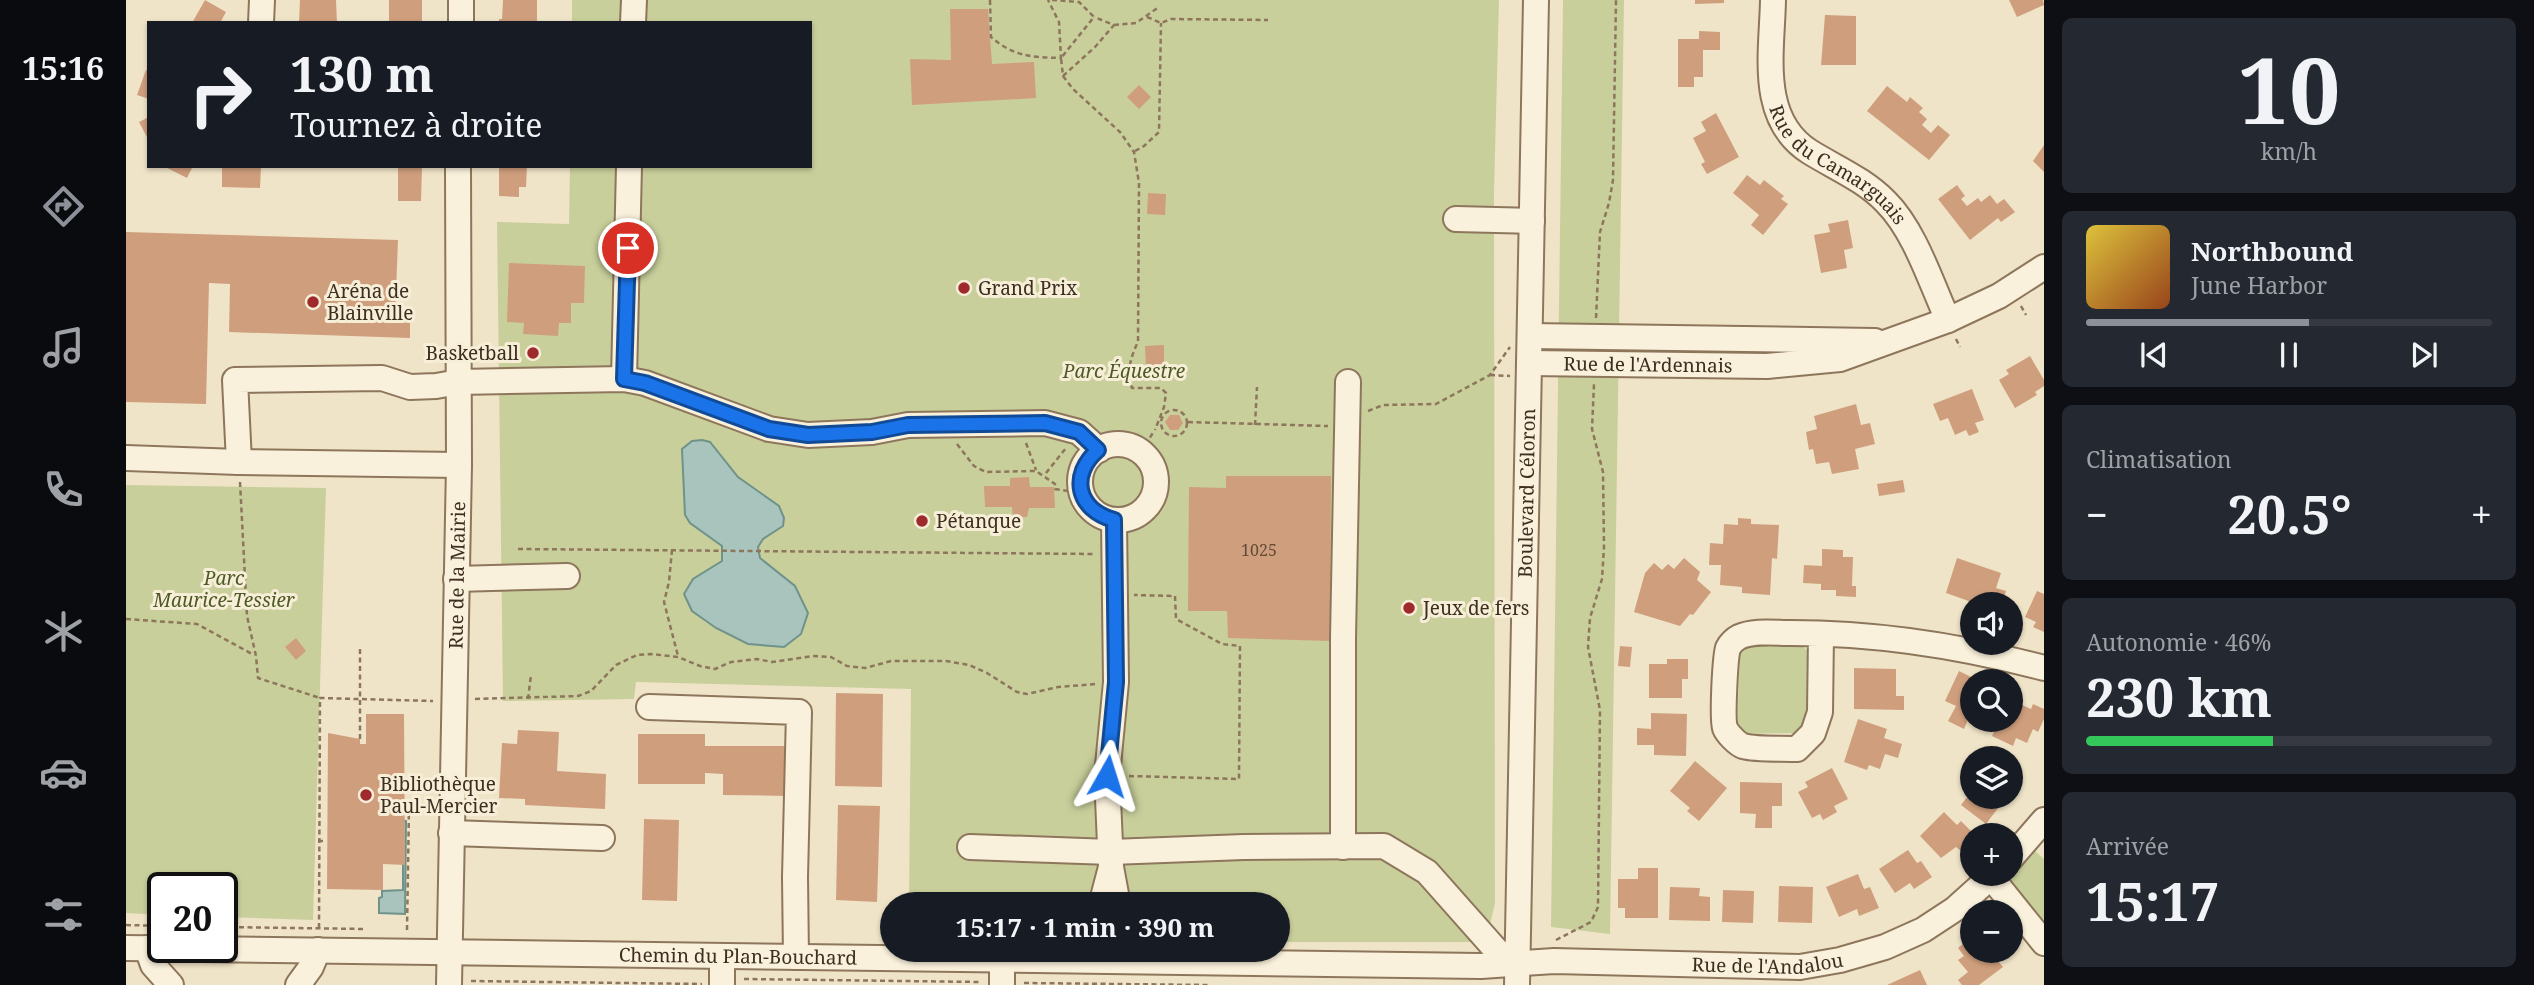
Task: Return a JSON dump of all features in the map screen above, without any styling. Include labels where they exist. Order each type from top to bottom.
[{"type":"street","points":[[261,21],[262,0]]},
{"type":"street","points":[[461,0],[461,21]]},
{"type":"street","points":[[633,21],[634,0]]},
{"type":"street","name":"Boulevard Céloron","points":[[1518,974],[1521,355],[1532,221],[1535,0]]},
{"type":"street","name":"Rue du Camarguais","points":[[1773,0],[1771,86],[1775,107],[1784,127],[1800,144],[1868,186],[1887,203],[1907,232],[1948,320]]},
{"type":"street","name":"Rue de la Mairie","points":[[458,168],[459,465],[449,952],[460,983]]},
{"type":"street","points":[[624,379],[629,168]]},
{"type":"street","points":[[1456,219],[1532,221]]},
{"type":"street","name":"Rue de l'Ardennais","points":[[1521,355],[1767,366],[1840,359],[1948,320],[1998,296],[2044,267]]},
{"type":"street","points":[[1767,366],[1768,340]]},
{"type":"street","name":"Rue de l'Ardennais","points":[[1521,355],[1768,340],[1890,341]]},
{"type":"street","points":[[239,461],[235,380],[382,378],[410,387],[458,382],[624,379],[645,383],[769,429],[808,435],[872,432],[908,425],[1045,423],[1079,432],[1098,450]]},
{"type":"street","points":[[1343,847],[1343,638],[1348,382]]},
{"type":"street","points":[[1120,444],[1141,452],[1155,472],[1154,496],[1147,507],[1138,515],[1114,520],[1094,511],[1082,493],[1080,480],[1089,458],[1098,450],[1120,444]]},
{"type":"street","points":[[126,458],[459,465]]},
{"type":"street","points":[[1114,520],[1116,682],[1107,776],[1111,859],[1116,892]]},
{"type":"street","points":[[456,579],[567,576]]},
{"type":"street","points":[[1821,634],[1820,712],[1813,733],[1797,749],[1742,746],[1726,731],[1723,718],[1728,648],[1735,638],[1747,634],[1821,634],[1930,643],[1988,653],[2044,668]]},
{"type":"street","points":[[649,707],[799,712],[796,957]]},
{"type":"street","points":[[2023,847],[2041,831]]},
{"type":"street","points":[[450,833],[602,838]]},
{"type":"street","points":[[970,847],[1111,859],[1244,847],[1384,846],[1427,872],[1518,974]]},
{"type":"street","points":[[1104,892],[1111,859]]},
{"type":"street","name":"Rue de l'Andalou","points":[[1518,974],[1554,961],[1800,967],[1840,960],[1885,947],[1923,930],[1955,909],[1981,886]]},
{"type":"street","name":"Rue de l'Andalou","points":[[2001,886],[2044,943]]},
{"type":"street","points":[[298,985],[311,967],[319,939]]},
{"type":"street","name":"Chemin du Plan-Bouchard","points":[[137,948],[319,939],[449,952],[880,958]]},
{"type":"street","points":[[137,948],[171,985]]},
{"type":"street","points":[[720,982],[722,956]]},
{"type":"street","points":[[1002,962],[1003,983]]},
{"type":"street","name":"Chemin du Plan-Bouchard","points":[[1175,962],[1317,975],[1481,966],[1518,974]]},
{"type":"path","points":[[990,0],[991,37],[1005,49],[1035,57],[1061,58]]},
{"type":"path","points":[[1155,430],[1166,393],[1161,388],[1132,388],[1130,382],[1129,366],[1138,342],[1139,184],[1134,152],[1120,132],[1073,89],[1063,76],[1059,22],[1050,0],[1079,1],[1094,17],[1114,25],[1136,23],[1159,7]]},
{"type":"path","points":[[1596,328],[1600,232],[1609,203],[1614,170],[1616,0]]},
{"type":"path","points":[[1061,58],[1094,17]]},
{"type":"path","points":[[1147,17],[1161,23],[1171,19],[1268,20]]},
{"type":"path","points":[[1134,152],[1159,132],[1161,23]]},
{"type":"path","points":[[1063,76],[1095,47],[1114,25]]},
{"type":"path","points":[[1506,350],[1521,355],[1490,375],[1506,350]]},
{"type":"path","points":[[1550,946],[1557,939],[1586,926],[1598,911],[1600,710],[1588,647],[1590,618],[1603,569],[1604,486],[1602,466],[1592,429],[1594,378]]},
{"type":"path","points":[[1255,425],[1257,387]]},
{"type":"path","points":[[1141,452],[1165,413],[1174,409],[1185,414],[1188,425],[1184,432],[1175,437],[1164,432],[1161,423]]},
{"type":"path","points":[[1019,424],[1036,471]]},
{"type":"path","points":[[951,425],[956,443],[974,466],[986,472],[1036,471],[1055,484],[1055,489],[1082,493]]},
{"type":"path","points":[[1045,475],[1079,432]]},
{"type":"path","points":[[239,461],[247,616],[258,678],[320,698],[440,701]]},
{"type":"path","points":[[518,549],[1115,555]]},
{"type":"path","points":[[672,550],[664,602],[678,656]]},
{"type":"path","points":[[1107,776],[1239,779],[1240,646],[1222,644],[1176,619],[1175,596],[1116,595]]},
{"type":"path","points":[[126,620],[197,624],[256,656]]},
{"type":"path","points":[[359,739],[360,649]]},
{"type":"path","points":[[467,699],[578,696],[591,691],[616,665],[637,655],[652,654],[678,656],[700,666],[715,669],[731,662],[757,659],[772,662],[813,656],[831,657],[847,666],[864,668],[891,661],[946,661],[968,665],[987,673],[1017,692],[1027,694],[1058,687],[1116,682]]},
{"type":"path","points":[[528,699],[530,675]]},
{"type":"path","points":[[319,939],[320,698]]},
{"type":"path","points":[[404,807],[429,807]]},
{"type":"path","points":[[407,930],[409,807]]},
{"type":"path","points":[[318,841],[326,841]]},
{"type":"path","points":[[126,925],[147,926]]},
{"type":"path","points":[[238,929],[319,939],[337,929]]},
{"type":"path","name":"Chemin du Plan-Bouchard","points":[[460,983],[1211,985]]},
{"type":"green space","name":"Parc Équestre","points":[[572,0],[1499,0],[1494,192],[1495,903],[1486,942],[1290,942],[1290,892],[909,892],[911,689],[636,682],[634,699],[503,701],[497,222],[569,224],[570,168],[812,168],[812,21],[572,21]],"holes":[[[721,455],[738,477],[771,499],[781,511],[784,518],[775,532],[763,539],[758,547],[760,558],[795,586],[748,644],[704,621],[692,611],[684,594],[693,579],[722,561],[722,546],[690,523],[682,460]]]},
{"type":"green space","points":[[1563,0],[1624,0],[1610,934],[1551,927]]},
{"type":"green space","name":"Parc Maurice-Tessier","points":[[126,485],[326,488],[313,920],[238,918],[238,872],[147,872],[147,914],[126,913]]},
{"type":"green space","points":[[1745,643],[1801,645],[1808,651],[1807,728],[1801,733],[1742,734],[1737,729],[1740,649]]},
{"type":"green space","points":[[2034,850],[2044,859],[2044,927],[2011,886],[2023,886],[2023,860]]},
{"type":"water","points":[[692,441],[710,442],[738,477],[779,506],[784,518],[783,526],[763,539],[758,547],[760,558],[795,586],[808,613],[801,634],[784,647],[748,644],[716,628],[692,611],[684,594],[693,579],[722,561],[722,546],[690,523],[685,515],[682,449]]},
{"type":"water","points":[[403,821],[406,821],[405,914],[379,913],[382,891],[403,890]]},
{"type":"building","points":[[205,0],[226,12],[221,21],[193,21]]},
{"type":"building","points":[[300,0],[336,0],[337,21],[299,21]]},
{"type":"building","points":[[389,0],[422,0],[422,21],[389,21]]},
{"type":"building","points":[[503,0],[537,0],[537,21],[499,21],[502,19]]},
{"type":"building","points":[[1695,0],[1724,0],[1724,3],[1695,4]]},
{"type":"building","points":[[2009,0],[2043,0],[2044,5],[2017,17]]},
{"type":"building","points":[[950,9],[988,9],[992,64],[1034,62],[1036,98],[912,105],[910,59],[951,60]]},
{"type":"building","points":[[1825,15],[1856,16],[1856,65],[1821,65]]},
{"type":"building","points":[[1699,31],[1720,32],[1720,50],[1703,50],[1703,77],[1694,77],[1694,87],[1678,87],[1678,39],[1699,39]]},
{"type":"building","points":[[146,70],[147,70],[147,98],[137,95]]},
{"type":"building","points":[[1139,85],[1151,97],[1139,109],[1127,97]]},
{"type":"building","points":[[1887,86],[1907,102],[1910,97],[1923,108],[1919,112],[1927,119],[1922,125],[1931,133],[1938,125],[1950,135],[1929,160],[1867,111]]},
{"type":"building","points":[[1716,113],[1739,157],[1707,174],[1701,164],[1705,162],[1693,138],[1706,131],[1701,122]]},
{"type":"building","points":[[147,118],[147,137],[139,122]]},
{"type":"building","points":[[2044,145],[2044,172],[2033,161]]},
{"type":"building","points":[[167,168],[192,168],[187,178]]},
{"type":"building","points":[[222,168],[261,168],[260,188],[222,187]]},
{"type":"building","points":[[398,168],[422,168],[421,201],[398,201]]},
{"type":"building","points":[[499,168],[527,168],[526,187],[519,187],[519,197],[499,196]]},
{"type":"building","points":[[1747,175],[1760,185],[1764,180],[1784,196],[1781,199],[1788,204],[1763,235],[1751,225],[1759,215],[1733,193]]},
{"type":"building","points":[[1957,185],[1965,196],[1961,199],[1967,206],[1978,198],[1981,202],[1990,195],[1997,204],[2004,199],[2015,212],[2001,222],[1998,218],[1970,240],[1938,199]]},
{"type":"building","points":[[1148,193],[1166,194],[1165,215],[1147,214]]},
{"type":"building","points":[[1848,220],[1853,248],[1844,250],[1847,268],[1821,273],[1814,235],[1830,232],[1828,224]]},
{"type":"building","name":"Aréna de Blainville","points":[[126,232],[398,240],[395,319],[410,320],[410,338],[229,332],[230,284],[209,283],[206,404],[126,402]]},
{"type":"building","points":[[509,263],[585,266],[584,303],[571,303],[571,323],[559,323],[558,336],[523,334],[524,323],[507,322]]},
{"type":"building","points":[[1164,345],[1164,367],[1146,368],[1145,346]]},
{"type":"building","points":[[2030,356],[2044,380],[2044,386],[2035,392],[2037,395],[2015,408],[1999,380],[2009,374],[2006,370]]},
{"type":"building","points":[[1972,389],[1984,420],[1975,423],[1979,432],[1969,436],[1966,430],[1955,435],[1948,418],[1940,421],[1933,404]]},
{"type":"building","points":[[1856,404],[1861,425],[1870,423],[1875,444],[1855,449],[1859,469],[1832,474],[1829,462],[1816,464],[1813,449],[1809,450],[1806,432],[1817,429],[1814,416]]},
{"type":"building","points":[[1170,415],[1179,415],[1183,423],[1178,430],[1170,430],[1165,422]]},
{"type":"building","points":[[1226,476],[1331,476],[1330,641],[1228,638],[1227,611],[1188,611],[1189,487],[1226,488]]},
{"type":"building","points":[[1029,477],[1030,487],[1054,487],[1055,508],[1029,508],[1027,517],[1013,517],[1012,507],[985,507],[984,486],[1010,486],[1010,478]]},
{"type":"building","points":[[1903,480],[1905,492],[1879,496],[1877,484]]},
{"type":"building","points":[[1738,518],[1751,519],[1751,524],[1779,525],[1777,559],[1772,558],[1770,595],[1742,593],[1742,587],[1720,585],[1721,565],[1709,565],[1710,543],[1723,544],[1724,524],[1738,525]]},
{"type":"building","points":[[1822,549],[1843,550],[1843,557],[1853,557],[1852,586],[1856,586],[1856,597],[1836,596],[1836,590],[1821,590],[1821,584],[1803,583],[1804,565],[1822,566]]},
{"type":"building","points":[[1684,558],[1700,572],[1697,580],[1711,592],[1693,615],[1690,614],[1680,626],[1634,612],[1645,573],[1654,563],[1662,570],[1668,564],[1674,569]]},
{"type":"building","points":[[1957,558],[2001,573],[1996,588],[2006,591],[1960,592],[1960,598],[1946,593]]},
{"type":"building","points":[[2037,591],[2044,594],[2044,632],[2033,627],[2036,622],[2025,617]]},
{"type":"building","points":[[296,638],[306,651],[296,660],[285,647]]},
{"type":"building","points":[[1620,646],[1632,647],[1630,667],[1618,666]]},
{"type":"building","points":[[1667,659],[1688,659],[1688,679],[1682,679],[1682,698],[1649,698],[1649,664],[1667,664]]},
{"type":"building","points":[[1854,668],[1896,669],[1896,696],[1904,696],[1904,710],[1854,709]]},
{"type":"building","points":[[1959,671],[1960,727],[1948,721],[1956,706],[1945,701]]},
{"type":"building","points":[[836,693],[883,694],[882,787],[835,786]]},
{"type":"building","points":[[2033,704],[2044,709],[2044,719],[2038,732],[2033,729],[2027,743],[2016,738],[2013,746],[1992,736],[1994,732],[2023,732],[2023,705],[2031,709]]},
{"type":"building","points":[[1651,713],[1687,714],[1686,756],[1654,755],[1654,745],[1637,745],[1637,728],[1651,729]]},
{"type":"building","name":"Bibliothèque Paul-Mercier","points":[[366,714],[404,714],[405,865],[383,864],[383,890],[327,889],[328,733],[360,739],[360,744],[366,744]]},
{"type":"building","points":[[1858,719],[1887,729],[1884,738],[1902,744],[1898,758],[1885,754],[1880,769],[1869,765],[1867,770],[1844,762]]},
{"type":"building","points":[[518,730],[559,732],[557,771],[606,774],[605,809],[525,805],[525,799],[499,798],[502,743],[517,744]]},
{"type":"building","points":[[638,734],[705,734],[705,746],[789,746],[789,796],[723,795],[723,774],[705,773],[705,784],[638,784]]},
{"type":"building","points":[[1695,761],[1727,788],[1699,821],[1687,811],[1690,808],[1670,791]]},
{"type":"building","points":[[1832,768],[1848,799],[1834,806],[1837,812],[1823,820],[1820,814],[1812,818],[1798,792],[1808,787],[1805,782]]},
{"type":"building","points":[[1740,782],[1782,783],[1782,806],[1772,806],[1772,828],[1755,828],[1756,814],[1740,813]]},
{"type":"building","points":[[838,805],[880,806],[877,902],[836,900]]},
{"type":"building","points":[[1966,809],[1997,809],[1985,823]]},
{"type":"building","points":[[1944,812],[1957,825],[1961,821],[1963,823],[1960,823],[1960,850],[1956,847],[1941,858],[1920,836]]},
{"type":"building","points":[[644,819],[679,820],[677,901],[642,900]]},
{"type":"building","points":[[1908,850],[1917,863],[1921,861],[1932,877],[1914,889],[1910,883],[1895,893],[1879,869]]},
{"type":"building","points":[[1638,868],[1658,868],[1658,918],[1625,918],[1625,908],[1618,908],[1618,879],[1638,879]]},
{"type":"building","points":[[1858,874],[1864,889],[1870,887],[1879,908],[1859,916],[1857,909],[1839,917],[1826,887]]},
{"type":"building","points":[[1779,886],[1813,887],[1812,923],[1778,922]]},
{"type":"building","points":[[1670,887],[1700,888],[1699,896],[1710,897],[1710,921],[1669,920]]},
{"type":"building","points":[[1723,890],[1754,891],[1753,923],[1722,922]]},
{"type":"building","points":[[1960,963],[2000,963],[2003,967],[1979,985],[1962,985],[1958,980],[1968,972]]},
{"type":"building","points":[[1920,970],[1927,985],[1887,985]]},
{"type":"place","name":"Grand Prix","points":[[964,288]]},
{"type":"place","name":"Aréna de Blainville","points":[[313,302]]},
{"type":"place","name":"Basketball","points":[[533,353]]},
{"type":"place","name":"Pétanque","points":[[922,521]]},
{"type":"place","name":"Jeux de fers","points":[[1409,608]]},
{"type":"place","name":"Bibliothèque Paul-Mercier","points":[[366,795]]},
{"type":"route","points":[[628,248],[624,379],[645,383],[769,429],[808,435],[872,432],[908,425],[1045,423],[1079,432],[1098,450],[1083,468],[1080,480],[1087,503],[1094,511],[1114,520],[1116,682],[1107,776]]}]
